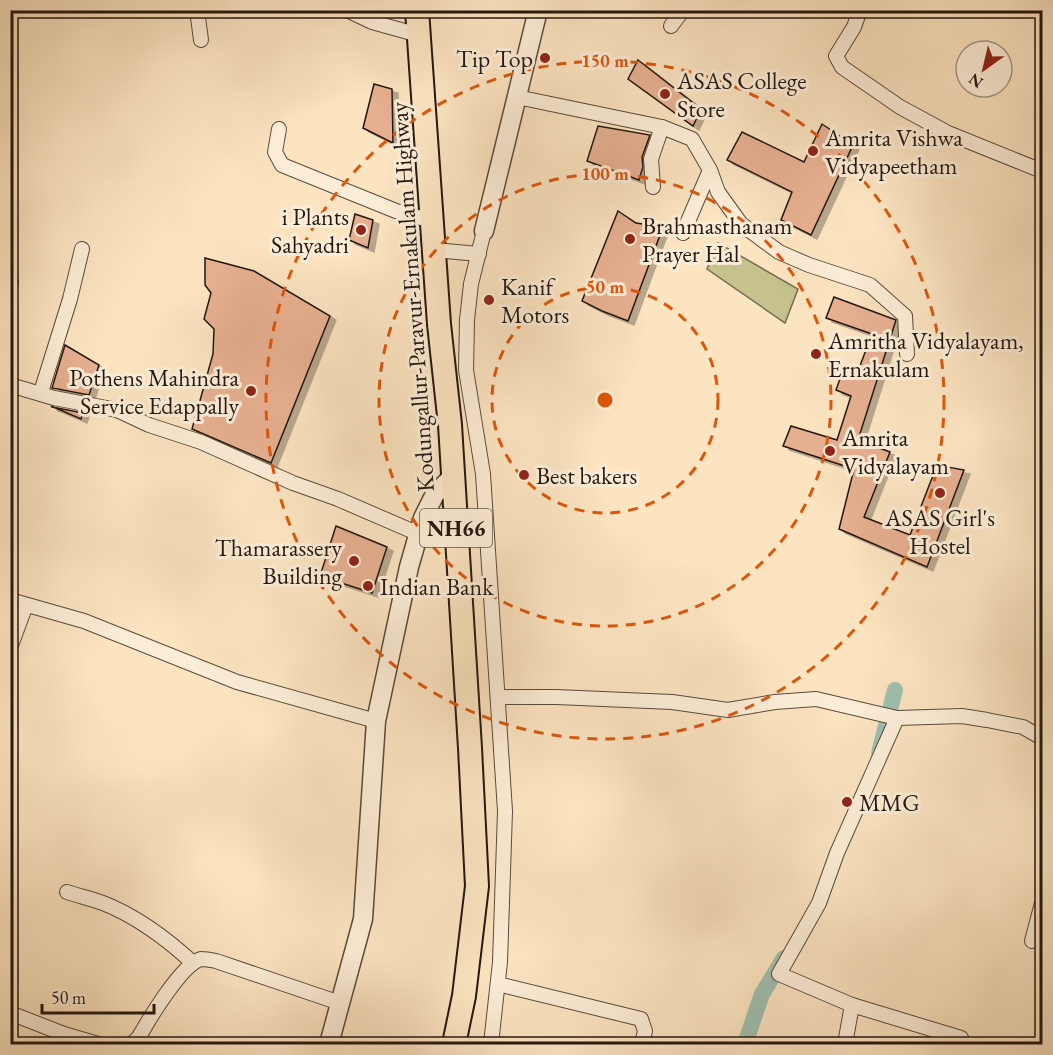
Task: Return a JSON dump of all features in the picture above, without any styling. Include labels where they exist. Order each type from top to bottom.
[{"type":"highway","name":"Kodungallur-Paravur-Ernakulam Highway","points":[[417,10],[434,250],[455,369],[453,476],[477,886],[464,996],[454,1044]]},
{"type":"street","points":[[197,10],[201,40]]},
{"type":"street","points":[[347,10],[372,22],[419,35]]},
{"type":"street","points":[[491,1044],[498,984],[505,811],[483,474],[455,369],[467,320],[471,284],[538,10]]},
{"type":"street","points":[[671,26],[683,10]]},
{"type":"street","points":[[860,10],[854,27],[836,57],[842,67],[900,107],[948,133],[1042,171]]},
{"type":"street","points":[[517,97],[662,127],[692,139],[710,170],[718,192],[741,224],[779,252],[809,265],[870,285],[905,316],[907,354]]},
{"type":"street","points":[[653,187],[651,159],[662,127]]},
{"type":"street","points":[[279,129],[275,152],[282,165],[396,211],[432,220]]},
{"type":"street","points":[[684,233],[710,170]]},
{"type":"street","points":[[41,392],[70,299],[82,249]]},
{"type":"street","points":[[434,250],[479,255]]},
{"type":"street","points":[[10,385],[41,392],[54,398],[117,410],[149,425],[201,442],[293,483],[338,499],[418,534]]},
{"type":"street","points":[[329,1044],[363,919],[376,721],[409,567],[423,518],[435,494],[453,476]]},
{"type":"street","points":[[10,600],[84,621],[237,682],[376,721]]},
{"type":"street","points":[[10,648],[26,604]]},
{"type":"street","points":[[498,697],[672,702],[728,710],[775,702],[816,699],[890,716],[962,716],[1023,727],[1042,738]]},
{"type":"street","points":[[890,716],[819,903],[779,974],[852,1005],[961,1038],[960,1044]]},
{"type":"street","points":[[67,892],[104,903],[169,942],[193,963]]},
{"type":"street","points":[[1032,941],[1042,903]]},
{"type":"street","points":[[132,1044],[175,983],[193,963],[202,959],[216,961],[340,1003]]},
{"type":"street","points":[[498,984],[640,1019],[645,1030],[642,1044]]},
{"type":"street","points":[[845,1044],[852,1005]]},
{"type":"street","points":[[10,1013],[64,1034],[98,1044]]},
{"type":"shaded area","points":[[718,243],[798,289],[785,323],[707,269]]},
{"type":"building","name":"ASAS College Store","points":[[638,60],[701,109],[693,126],[628,79]]},
{"type":"building","points":[[374,84],[392,89],[393,143],[363,128]]},
{"type":"building","points":[[822,124],[853,145],[811,235],[781,220],[792,192],[727,160],[742,132],[804,162]]},
{"type":"building","points":[[598,126],[650,135],[642,157],[643,167],[639,180],[587,161]]},
{"type":"building","points":[[618,211],[636,223],[663,227],[628,321],[582,301]]},
{"type":"building","name":"i Plants Sahyadri","points":[[355,214],[373,220],[368,248],[349,240]]},
{"type":"building","name":"Pothens Mahindra Service Edappally","points":[[205,258],[254,271],[330,316],[271,463],[192,429],[213,354],[214,329],[204,319],[211,293],[205,285]]},
{"type":"building","points":[[834,297],[896,320],[858,440],[890,452],[864,517],[910,535],[937,465],[964,470],[927,567],[839,529],[854,469],[783,446],[791,426],[837,440],[851,396],[836,390],[841,376],[855,379],[872,334],[826,318]]},
{"type":"building","points":[[65,345],[99,365],[89,395],[52,388]]},
{"type":"building","points":[[54,407],[83,413],[81,419]]},
{"type":"building","name":"Thamarassery Building","points":[[336,526],[387,547],[372,593],[320,576]]},
{"type":"waterway","points":[[879,753],[895,690]]},
{"type":"waterway","points":[[745,1044],[762,994],[784,958]]},
{"type":"place","name":"Tip Top","points":[[545,58]]},
{"type":"place","name":"ASAS College Store","points":[[665,94]]},
{"type":"place","name":"Amrita Vishwa Vidyapeetham","points":[[813,151]]},
{"type":"place","name":"i Plants Sahyadri","points":[[361,230]]},
{"type":"place","name":"Brahmasthanam Prayer Hal","points":[[630,239]]},
{"type":"place","name":"Kanif Motors","points":[[489,300]]},
{"type":"place","name":"Amritha Vidyalayam, Ernakulam","points":[[816,354]]},
{"type":"place","name":"Pothens Mahindra Service Edappally","points":[[251,391]]},
{"type":"place","name":"Amrita Vidyalayam","points":[[830,451]]},
{"type":"place","name":"Best bakers","points":[[524,475]]},
{"type":"place","name":"ASAS Girl's Hostel","points":[[940,493]]},
{"type":"place","name":"Thamarassery Building","points":[[354,561]]},
{"type":"place","name":"Indian Bank","points":[[368,586]]},
{"type":"place","name":"MMG","points":[[847,802]]}]
